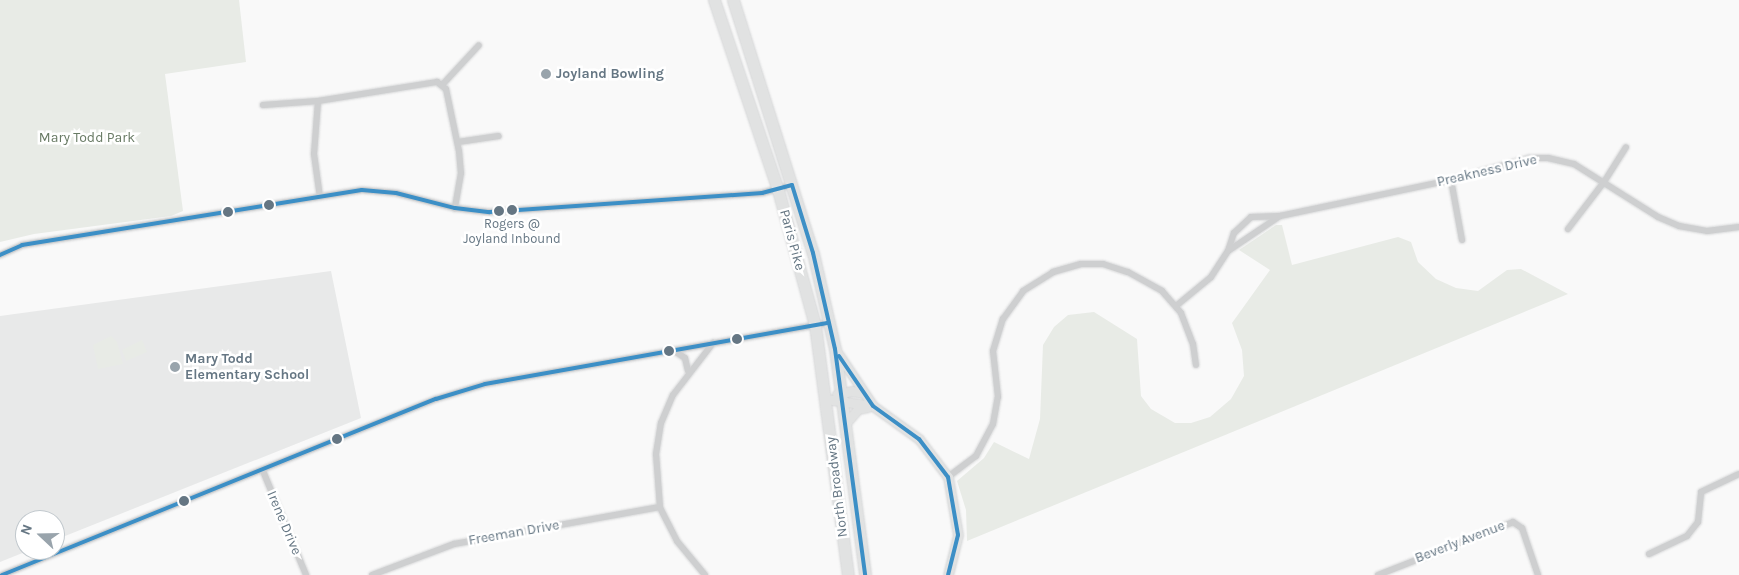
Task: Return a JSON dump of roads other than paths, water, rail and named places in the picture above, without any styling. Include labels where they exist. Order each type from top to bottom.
[{"type":"highway","name":"Paris Pike","points":[[714,0],[778,190],[815,325],[826,399]]},
{"type":"highway","name":"Paris Pike","points":[[733,0],[813,253],[829,323]]},
{"type":"highway","name":"North Broadway","points":[[829,323],[835,348],[865,575]]},
{"type":"highway","name":"North Broadway","points":[[826,399],[848,575]]},
{"type":"street","points":[[442,84],[479,45]]},
{"type":"street","points":[[263,105],[318,101],[437,82],[442,84]]},
{"type":"street","points":[[442,84],[458,142],[461,173],[455,208]]},
{"type":"street","points":[[318,101],[314,154],[320,197]]},
{"type":"street","points":[[458,142],[499,136]]},
{"type":"street","points":[[1568,229],[1604,182],[1626,147]]},
{"type":"street","name":"Preakness Drive","points":[[1176,306],[1211,277],[1228,251],[1234,233],[1251,217],[1280,216],[1451,180],[1530,158],[1548,158],[1574,164],[1658,217],[1679,226],[1707,231],[1739,227]]},
{"type":"street","points":[[1451,180],[1462,240]]},
{"type":"street","points":[[0,255],[22,245],[370,190],[455,208],[490,212],[778,190],[792,185]]},
{"type":"street","name":"Preakness Drive","points":[[1228,251],[1280,216]]},
{"type":"street","points":[[948,478],[976,456],[988,436],[998,397],[993,360],[998,330],[1008,309],[1032,284],[1072,266],[1103,264],[1138,276],[1162,291],[1176,306],[1188,328],[1196,365]]},
{"type":"street","points":[[2,575],[263,471],[436,399],[485,384],[829,323]]},
{"type":"street","points":[[705,575],[677,542],[660,507],[655,470],[659,431],[665,408],[688,371],[713,343]]},
{"type":"street","points":[[835,348],[873,406],[919,439],[948,478],[958,535],[948,575]]},
{"type":"street","points":[[673,350],[685,358],[688,371]]},
{"type":"street","points":[[826,399],[842,398],[864,393]]},
{"type":"street","points":[[842,398],[873,406]]},
{"type":"street","points":[[845,424],[858,409],[873,406]]},
{"type":"street","name":"Irene Drive","points":[[263,471],[306,575]]},
{"type":"street","points":[[1649,554],[1687,536],[1698,522],[1701,492],[1739,474]]},
{"type":"street","name":"Freeman Drive","points":[[372,575],[454,544],[660,507]]},
{"type":"street","name":"Beverly Avenue","points":[[1378,575],[1513,522],[1522,528],[1538,575]]},
{"type":"place","name":"Joyland Bowling","points":[[546,74]]},
{"type":"place","name":"Rogers @ Joyland Inbound","points":[[512,210]]},
{"type":"place","name":"Mary Todd Elementary School","points":[[175,367]]},
{"type":"park label","name":"Mary Todd Park","points":[[87,138]]}]
